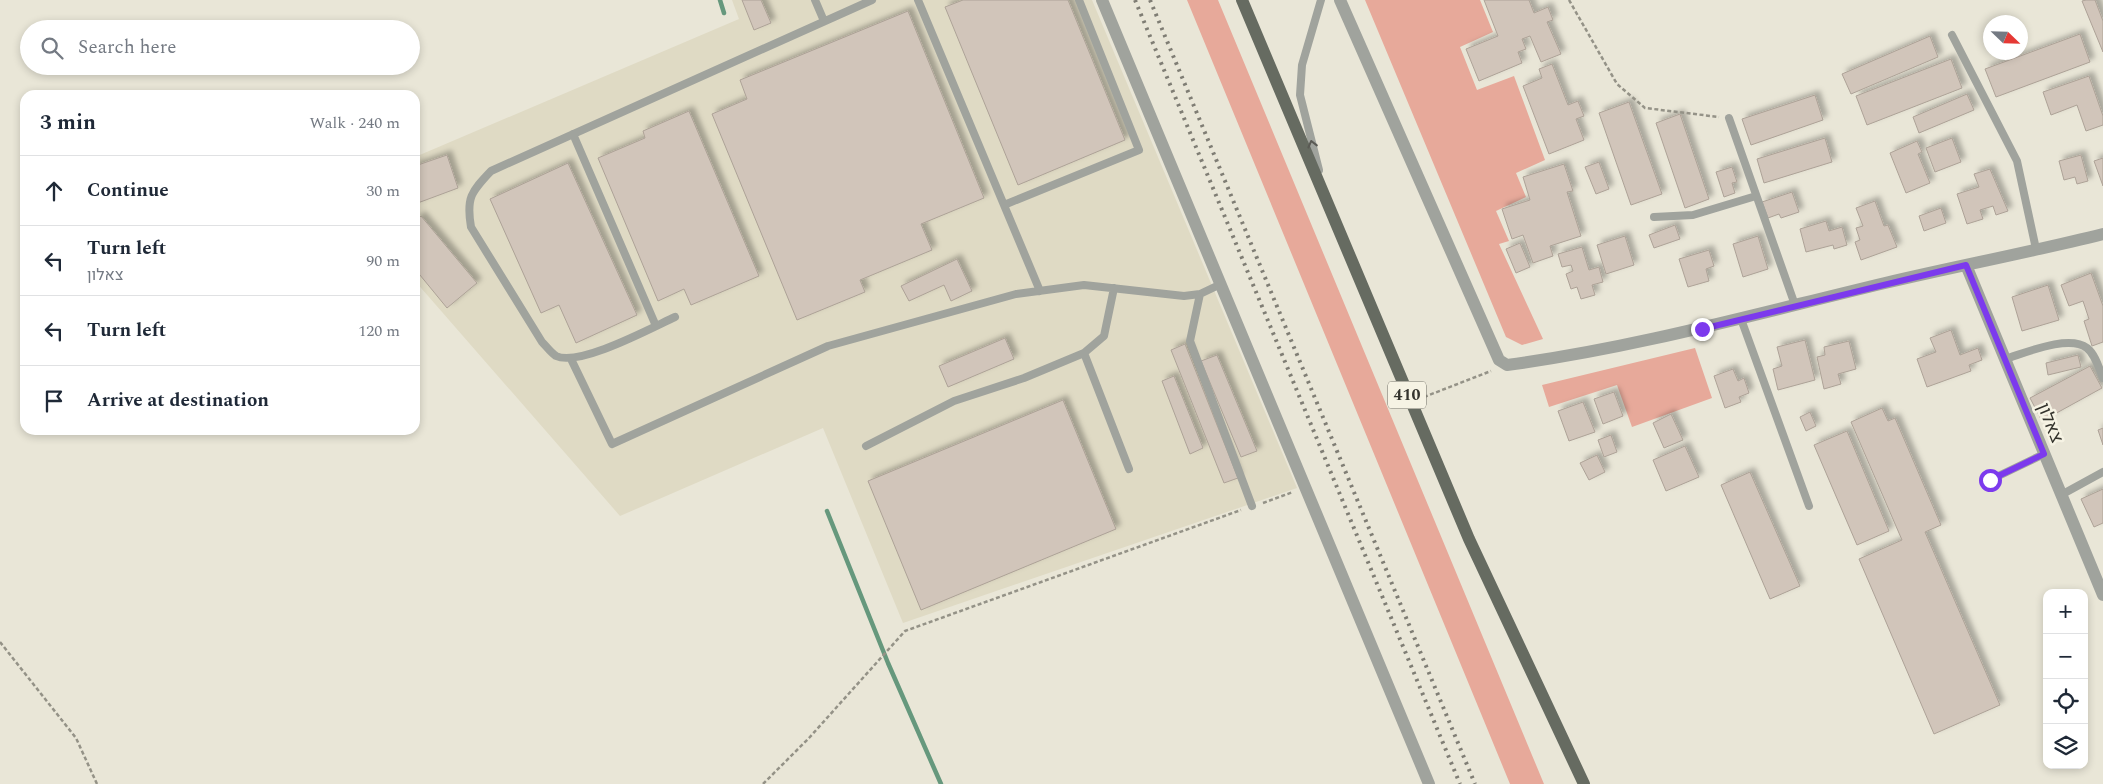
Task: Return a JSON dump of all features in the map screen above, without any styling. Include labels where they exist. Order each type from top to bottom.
[{"type":"main road","name":"410","points":[[1242,0],[1469,539],[1584,784]]},
{"type":"street","points":[[1102,0],[1429,784]]},
{"type":"street","points":[[1340,0],[1499,360],[1507,365],[1557,358],[1741,319],[1794,305],[2103,234]]},
{"type":"street","name":"צאלון","points":[[1966,265],[2103,595]]},
{"type":"lane","points":[[816,0],[824,21]]},
{"type":"lane","points":[[675,317],[601,351],[571,359],[555,356],[542,342],[471,227],[468,206],[473,189],[491,171],[872,0]]},
{"type":"lane","points":[[918,0],[1040,291]]},
{"type":"lane","points":[[1004,205],[1139,150],[1079,0]]},
{"type":"lane","points":[[1321,0],[1302,66],[1300,95],[1328,208]]},
{"type":"lane","points":[[1952,35],[2017,161],[2036,249]]},
{"type":"lane","points":[[1729,118],[1794,305]]},
{"type":"lane","points":[[573,134],[656,326]]},
{"type":"lane","points":[[1654,218],[1693,215],[1756,196]]},
{"type":"lane","points":[[571,359],[612,444],[828,346],[1016,294],[1084,285],[1184,296],[1200,294],[1221,284]]},
{"type":"lane","points":[[866,446],[954,401],[1024,378],[1084,353],[1104,336],[1114,288]]},
{"type":"lane","points":[[1200,294],[1190,340],[1252,506]]},
{"type":"lane","points":[[1741,319],[1809,506]]},
{"type":"lane","points":[[2005,359],[2056,344],[2074,342],[2086,348],[2093,356],[2103,378]]},
{"type":"lane","points":[[1084,353],[1128,469]]},
{"type":"lane","points":[[1990,480],[2044,454]]},
{"type":"lane","points":[[2061,495],[2103,472]]},
{"type":"path","points":[[1569,0],[1617,84],[1645,108],[1729,118]]},
{"type":"path","points":[[1411,402],[1507,365]]},
{"type":"path","points":[[763,784],[809,738],[905,632],[1306,487]]},
{"type":"path","points":[[0,642],[76,738],[97,784]]},
{"type":"shaded area","points":[[732,0],[1092,0],[1297,488],[903,623],[823,428],[620,516],[420,287],[420,155],[739,19]]},
{"type":"shaded area","points":[[1187,0],[1218,0],[1544,784],[1510,784]]},
{"type":"shaded area","points":[[1365,0],[1480,0],[1493,32],[1460,47],[1477,90],[1514,76],[1545,160],[1516,173],[1526,197],[1496,211],[1509,241],[1499,244],[1543,339],[1522,345],[1506,337]]},
{"type":"shaded area","points":[[1695,348],[1712,398],[1632,427],[1617,385],[1549,407],[1542,385]]},
{"type":"building","points":[[742,0],[761,0],[771,23],[754,30]]},
{"type":"building","points":[[963,0],[1068,0],[1125,140],[1018,185],[945,7]]},
{"type":"building","points":[[1484,0],[1529,0],[1534,13],[1548,7],[1553,20],[1547,22],[1561,54],[1541,62],[1530,36],[1522,39],[1526,49],[1518,52],[1522,63],[1479,81],[1466,49],[1498,36]]},
{"type":"building","points":[[2095,0],[2103,21],[2103,52],[2082,1]]},
{"type":"building","points":[[908,11],[984,198],[921,224],[932,250],[860,280],[865,292],[797,320],[712,114],[747,99],[740,80]]},
{"type":"building","points":[[2080,34],[2090,62],[1996,97],[1985,69],[2009,60],[2028,60],[2028,53]]},
{"type":"building","points":[[1930,36],[1938,57],[1851,94],[1842,74]]},
{"type":"building","points":[[1951,59],[1962,88],[1867,125],[1856,96]]},
{"type":"building","points":[[1552,64],[1568,105],[1578,101],[1584,116],[1576,119],[1584,140],[1549,154],[1523,86],[1542,78],[1539,69]]},
{"type":"building","points":[[2089,76],[2103,116],[2103,125],[2086,131],[2077,105],[2051,115],[2043,92]]},
{"type":"building","points":[[1967,94],[1974,110],[1919,133],[1913,117]]},
{"type":"building","points":[[1815,95],[1823,120],[1751,145],[1742,119]]},
{"type":"building","points":[[1629,102],[1662,194],[1631,205],[1599,113]]},
{"type":"building","points":[[689,111],[759,276],[691,305],[684,289],[658,301],[598,158],[645,138],[643,131]]},
{"type":"building","points":[[1680,114],[1709,199],[1685,208],[1656,123]]},
{"type":"building","points":[[1825,138],[1832,162],[1764,183],[1757,159]]},
{"type":"building","points":[[1952,138],[1961,162],[1935,172],[1926,148]]},
{"type":"building","points":[[1917,141],[1922,152],[1918,154],[1930,183],[1906,193],[1890,153]]},
{"type":"building","points":[[447,155],[458,188],[420,202],[420,164]]},
{"type":"building","points":[[2081,155],[2088,181],[2077,184],[2075,177],[2064,180],[2059,161]]},
{"type":"building","points":[[2103,158],[2103,186],[2094,161]]},
{"type":"building","points":[[1599,162],[1609,189],[1596,194],[1585,167]]},
{"type":"building","points":[[568,163],[637,315],[576,343],[559,305],[541,313],[490,199]]},
{"type":"building","points":[[1564,164],[1573,191],[1567,192],[1581,236],[1550,246],[1553,256],[1533,263],[1523,235],[1512,239],[1502,209],[1530,200],[1523,177]]},
{"type":"building","points":[[1732,167],[1737,182],[1732,183],[1735,193],[1724,197],[1716,172]]},
{"type":"building","points":[[1990,169],[2008,211],[1996,215],[1993,206],[1980,210],[1983,219],[1967,224],[1957,194],[1979,187],[1974,174]]},
{"type":"building","points":[[1792,192],[1799,212],[1781,218],[1779,214],[1768,218],[1762,202]]},
{"type":"building","points":[[1875,201],[1884,226],[1888,225],[1897,247],[1861,260],[1855,242],[1860,240],[1856,228],[1863,226],[1856,208]]},
{"type":"building","points":[[1941,208],[1946,223],[1924,231],[1919,216]]},
{"type":"building","points":[[420,217],[477,283],[447,308],[420,275]]},
{"type":"building","points":[[1826,221],[1829,231],[1842,227],[1847,245],[1834,249],[1833,245],[1806,252],[1800,229]]},
{"type":"building","points":[[1675,225],[1680,239],[1654,248],[1649,235]]},
{"type":"building","points":[[1625,236],[1634,265],[1606,274],[1597,245]]},
{"type":"building","points":[[1758,236],[1768,269],[1743,277],[1733,244]]},
{"type":"building","points":[[1520,243],[1530,267],[1516,273],[1506,249]]},
{"type":"building","points":[[1582,247],[1589,270],[1599,267],[1603,282],[1592,285],[1595,295],[1581,299],[1577,287],[1571,289],[1566,274],[1573,271],[1571,265],[1562,267],[1558,254]]},
{"type":"building","points":[[1709,250],[1714,266],[1706,269],[1709,281],[1688,287],[1679,259]]},
{"type":"building","points":[[957,259],[972,291],[951,301],[944,285],[909,301],[901,286]]},
{"type":"building","points":[[2091,273],[2103,306],[2103,342],[2092,346],[2084,321],[2089,319],[2083,301],[2069,306],[2061,285]]},
{"type":"building","points":[[2048,285],[2059,320],[2022,331],[2012,297]]},
{"type":"building","points":[[1951,330],[1960,355],[1978,348],[1982,360],[1969,365],[1971,371],[1927,387],[1917,359],[1936,352],[1930,338]]},
{"type":"building","points":[[1005,338],[1014,359],[948,387],[939,366]]},
{"type":"building","points":[[1805,340],[1815,380],[1778,390],[1773,369],[1782,366],[1777,347]]},
{"type":"building","points":[[1849,341],[1856,369],[1838,374],[1841,384],[1824,389],[1817,357],[1825,355],[1824,347]]},
{"type":"building","points":[[1185,344],[1238,478],[1224,483],[1171,350]]},
{"type":"building","points":[[1217,355],[1257,451],[1241,457],[1201,361]]},
{"type":"building","points":[[2078,355],[2081,367],[2048,375],[2046,363]]},
{"type":"building","points":[[2090,366],[2102,388],[2042,421],[2030,398]]},
{"type":"building","points":[[1733,369],[1738,381],[1744,378],[1749,393],[1739,397],[1741,402],[1725,408],[1714,376]]},
{"type":"building","points":[[1174,376],[1203,448],[1190,454],[1162,381]]},
{"type":"building","points":[[1614,392],[1623,416],[1603,424],[1594,399]]},
{"type":"building","points":[[1063,400],[1116,529],[921,610],[868,481]]},
{"type":"building","points":[[1583,402],[1595,432],[1569,441],[1558,411]]},
{"type":"building","points":[[1882,408],[1888,421],[1895,418],[1941,525],[1925,532],[2000,705],[1934,734],[1859,559],[1902,540],[1851,422]]},
{"type":"building","points":[[1810,412],[1816,426],[1806,431],[1800,417]]},
{"type":"building","points":[[1671,414],[1683,440],[1664,448],[1653,423]]},
{"type":"building","points":[[2103,428],[2103,445],[2098,430]]},
{"type":"building","points":[[1847,431],[1889,531],[1857,545],[1814,445]]},
{"type":"building","points":[[1611,435],[1617,452],[1604,457],[1598,440]]},
{"type":"building","points":[[1685,446],[1699,477],[1666,491],[1653,460]]},
{"type":"building","points":[[1597,455],[1605,472],[1589,480],[1580,463]]},
{"type":"building","points":[[1750,472],[1800,586],[1770,599],[1721,485]]},
{"type":"building","points":[[2103,489],[2103,523],[2094,527],[2081,499]]},
{"type":"waterway","points":[[720,0],[724,13]]},
{"type":"waterway","points":[[827,511],[888,663],[941,784]]},
{"type":"railway","points":[[1135,0],[1460,784]]},
{"type":"railway","points":[[1150,0],[1475,784]]},
{"type":"route","points":[[1702,329],[1966,265],[2044,454],[1990,480]]}]
